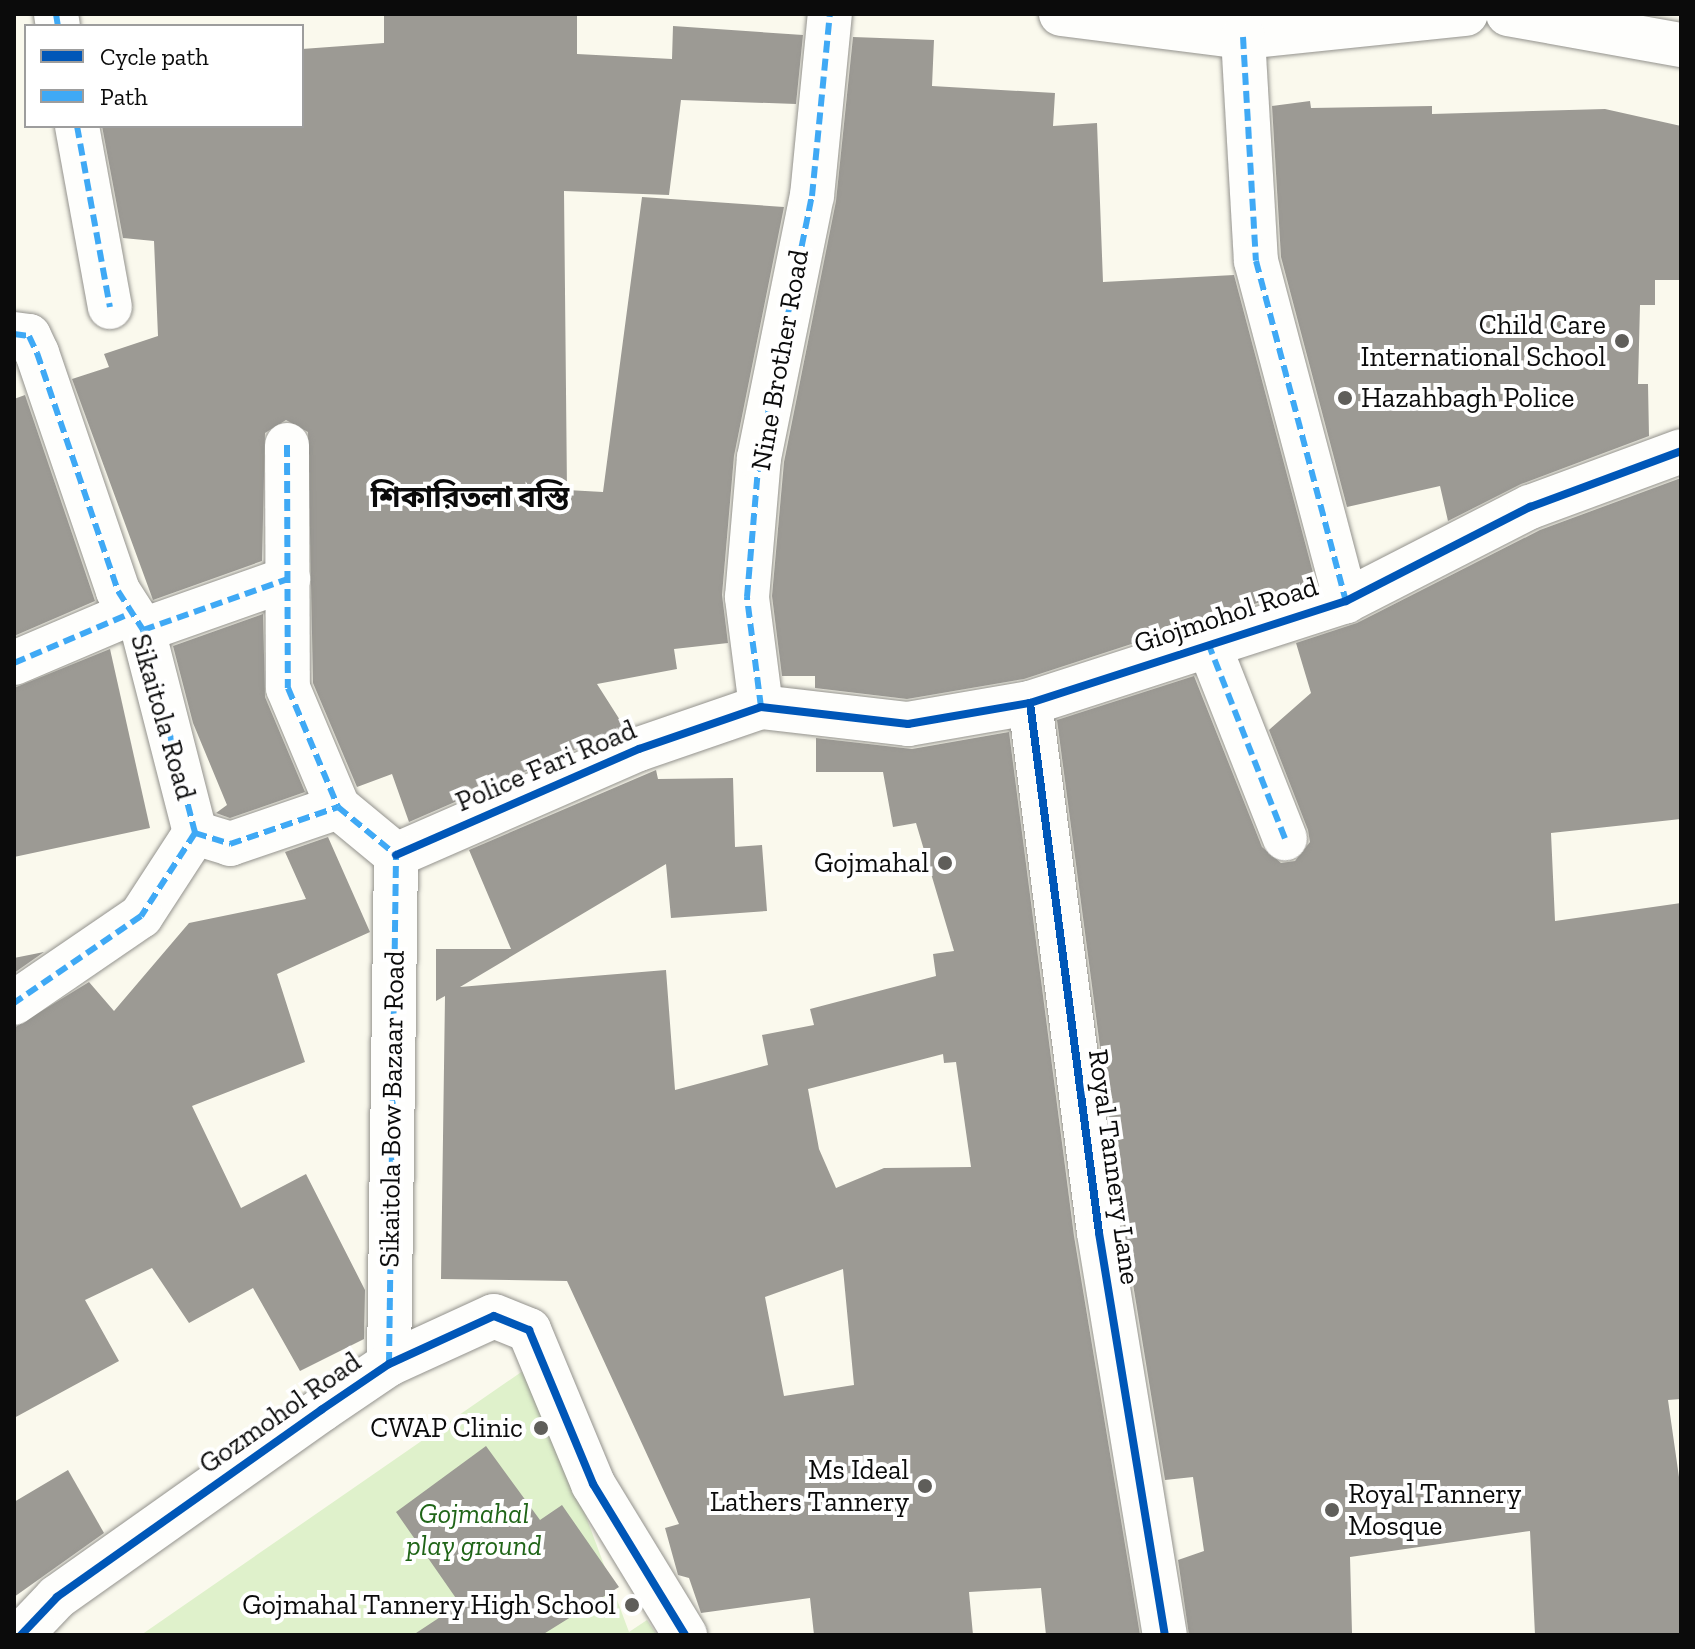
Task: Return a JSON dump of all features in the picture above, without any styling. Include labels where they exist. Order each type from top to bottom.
[{"type":"street","name":"Nine Brother Road","points":[[761,707],[747,597],[759,458],[812,196],[830,14]]},
{"type":"street","points":[[1061,14],[1243,37],[1466,14]]},
{"type":"street","points":[[1508,14],[1681,45]]},
{"type":"street","points":[[1243,37],[1256,261],[1346,601]]},
{"type":"street","points":[[77,128],[110,307]]},
{"type":"street","name":"Sikaitola Road","points":[[14,1003],[141,916],[195,833],[136,622],[19,339]]},
{"type":"street","points":[[287,445],[288,688],[338,807],[396,855]]},
{"type":"street","name":"Giojmohol Road","points":[[761,707],[908,724],[1030,703],[1208,643],[1346,601],[1530,507],[1681,451]]},
{"type":"street","points":[[14,663],[136,622],[288,579]]},
{"type":"street","points":[[1208,643],[1285,838]]},
{"type":"street","name":"Royal Tannery Lane","points":[[1030,703],[1099,1233],[1165,1635]]},
{"type":"street","name":"Police Fari Road","points":[[396,855],[639,749],[761,707]]},
{"type":"street","points":[[195,833],[230,844],[338,807]]},
{"type":"street","name":"Sikaitola Bow Bazaar Road","points":[[389,1364],[396,855]]},
{"type":"street","name":"Gozmohol Road","points":[[27,1633],[57,1597],[389,1364],[494,1316],[529,1330],[593,1484],[685,1635]]},
{"type":"green space","name":"Gojmahal play ground","points":[[530,1366],[629,1632],[647,1620],[657,1635],[141,1635]]},
{"type":"building","points":[[384,14],[577,14],[577,54],[672,59],[673,26],[803,35],[796,104],[681,100],[669,195],[564,191],[567,490],[603,492],[642,197],[784,207],[734,456],[722,595],[728,643],[674,649],[677,669],[597,684],[625,728],[409,822],[392,774],[357,787],[313,683],[308,432],[286,420],[265,433],[262,561],[153,600],[72,379],[109,367],[104,354],[158,336],[154,241],[123,238],[102,128],[304,128],[304,49],[384,43]]},
{"type":"building","points":[[853,37],[934,40],[932,86],[1055,93],[1053,126],[1097,123],[1103,282],[1234,275],[1316,584],[1024,679],[907,699],[815,688],[815,676],[782,676],[772,596],[784,462],[836,201]]},
{"type":"building","points":[[1310,101],[1311,108],[1432,106],[1432,114],[1605,109],[1681,126],[1681,280],[1655,280],[1655,305],[1640,305],[1638,384],[1648,384],[1649,436],[1521,484],[1448,521],[1440,486],[1347,507],[1281,257],[1272,106]]},
{"type":"building","points":[[25,395],[95,601],[14,636],[14,399]]},
{"type":"building","points":[[1681,478],[1681,819],[1551,833],[1555,921],[1681,903],[1681,1399],[1668,1400],[1681,1491],[1681,1633],[1535,1635],[1530,1531],[1350,1557],[1352,1633],[1189,1635],[1178,1560],[1204,1551],[1193,1477],[1165,1480],[1124,1229],[1057,720],[1194,676],[1262,847],[1281,863],[1295,861],[1310,842],[1308,830],[1269,730],[1311,693],[1296,643],[1357,623],[1540,530]]},
{"type":"building","points":[[263,614],[265,697],[305,792],[230,818],[216,813],[227,805],[193,723],[173,646]]},
{"type":"building","points":[[110,649],[150,828],[14,857],[14,688]]},
{"type":"building","points":[[1009,732],[1074,1236],[1140,1635],[1046,1635],[1041,1588],[969,1592],[973,1635],[814,1635],[810,1598],[701,1613],[689,1578],[678,1575],[665,1528],[679,1524],[567,1281],[441,1279],[445,996],[436,1001],[436,949],[511,949],[469,850],[656,770],[658,779],[733,778],[735,847],[762,845],[767,911],[671,918],[666,864],[460,987],[666,970],[675,1090],[768,1065],[762,1035],[814,1025],[810,1009],[936,976],[933,954],[954,951],[916,823],[893,827],[883,772],[816,772],[816,738],[912,749]],"holes":[[[943,1054],[944,1063],[956,1062],[971,1167],[884,1168],[836,1188],[819,1149],[808,1089]],[[843,1269],[854,1385],[784,1396],[765,1297]]]},
{"type":"building","points":[[328,837],[370,932],[277,974],[305,1062],[192,1106],[241,1208],[306,1174],[365,1290],[364,1339],[300,1371],[253,1288],[189,1323],[152,1268],[85,1300],[119,1361],[14,1418],[14,1028],[89,982],[114,1011],[189,923],[306,899],[285,852]]},
{"type":"building","points":[[44,952],[14,973],[14,958]]},
{"type":"building","points":[[486,1446],[540,1520],[562,1505],[619,1587],[542,1635],[413,1635],[460,1604],[396,1512]]},
{"type":"building","points":[[68,1470],[104,1533],[14,1597],[14,1502]]},
{"type":"marked path","points":[[56,14],[58,24]]},
{"type":"marked path","points":[[761,707],[747,597],[759,458],[812,196],[830,14]]},
{"type":"marked path","points":[[1243,37],[1256,261],[1346,601]]},
{"type":"marked path","points":[[77,128],[110,307]]},
{"type":"marked path","points":[[14,334],[29,336],[37,353],[118,591],[143,630],[195,833],[141,916],[14,1003]]},
{"type":"marked path","points":[[287,445],[288,688],[338,807],[396,855]]},
{"type":"marked path","points":[[143,630],[288,579]]},
{"type":"marked path","points":[[14,663],[129,614]]},
{"type":"marked path","points":[[1208,643],[1285,838]]},
{"type":"marked path","points":[[195,833],[230,844],[338,807]]},
{"type":"marked path","points":[[389,1364],[396,855]]},
{"type":"cycle path","points":[[396,855],[639,749],[761,707],[908,724],[1030,703],[1346,601],[1530,507],[1681,451]]},
{"type":"cycle path","points":[[1030,703],[1099,1233],[1165,1635]]},
{"type":"cycle path","points":[[21,1635],[57,1597],[389,1364],[494,1316],[529,1330],[593,1484],[685,1635]]},
{"type":"place","name":"Child Care International School","points":[[1622,341]]},
{"type":"place","name":"Hazahbagh Police","points":[[1345,398]]},
{"type":"place","name":"Gojmahal","points":[[945,863]]},
{"type":"place","name":"CWAP Clinic","points":[[541,1428]]},
{"type":"place","name":"Ms Ideal Lathers Tannery","points":[[925,1486]]},
{"type":"place","name":"Royal Tannery Mosque","points":[[1332,1510]]},
{"type":"place","name":"Gojmahal Tannery High School","points":[[632,1605]]},
{"type":"district","name":"শিকারিতলা বস্তি","points":[[470,497]]}]
